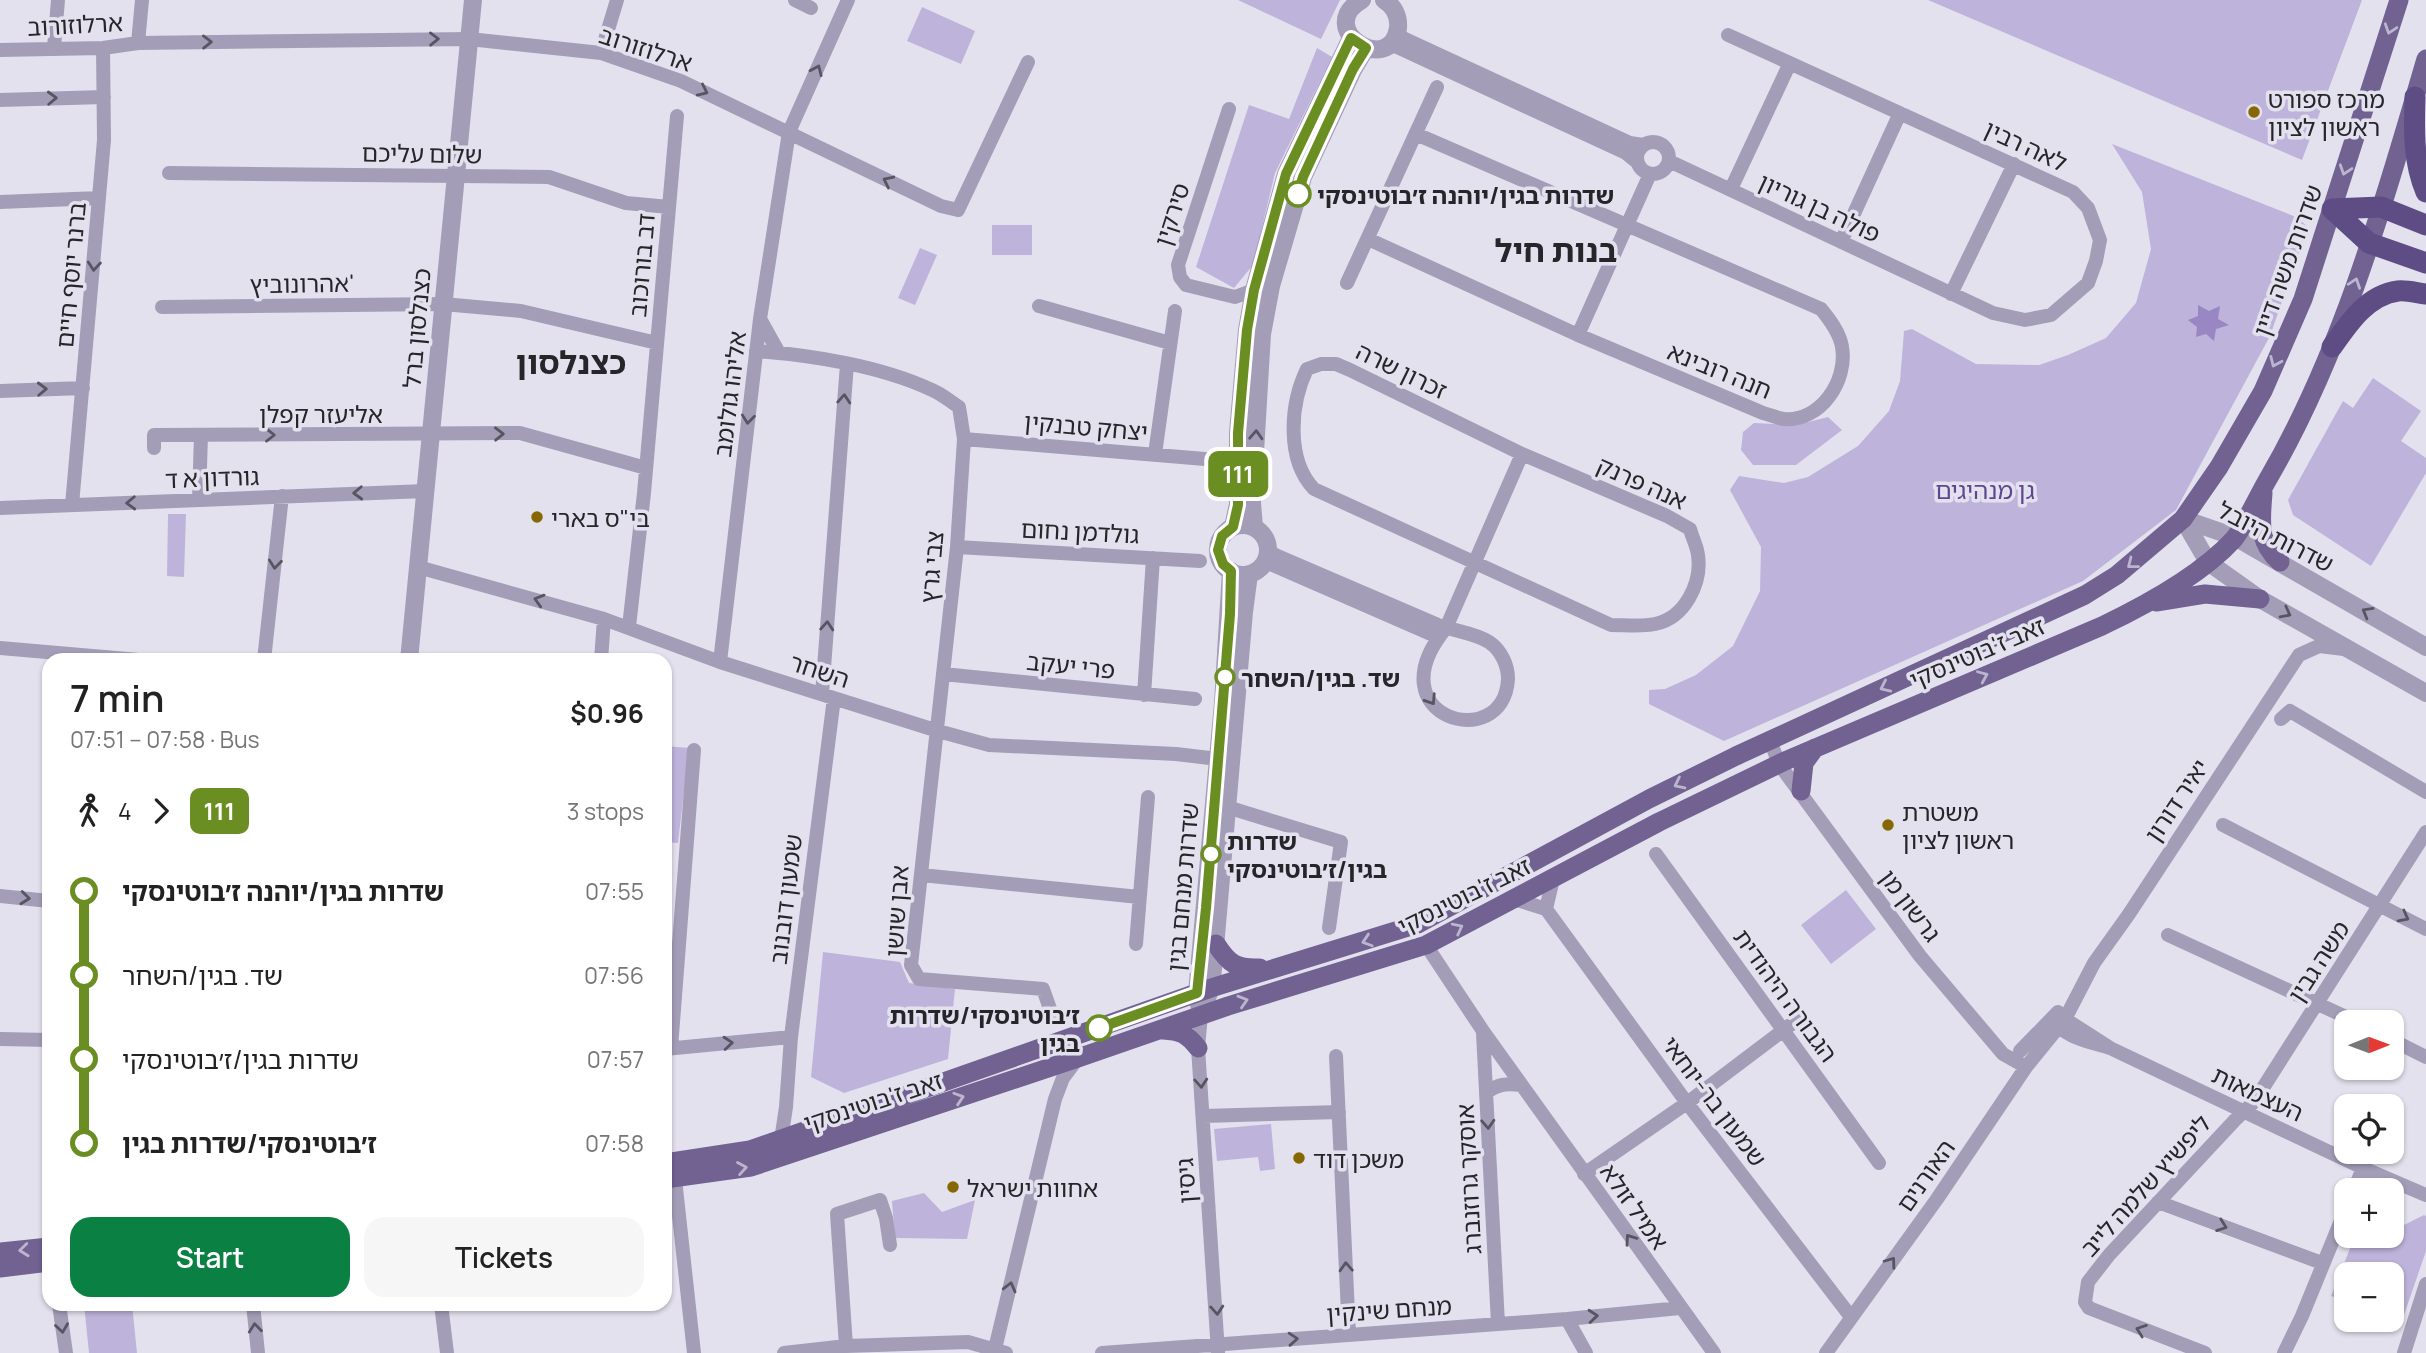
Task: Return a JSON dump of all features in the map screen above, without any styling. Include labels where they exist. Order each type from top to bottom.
[{"type":"highway","points":[[2415,97],[2415,148],[2426,192]]},
{"type":"highway","points":[[2332,209],[2381,207],[2426,225]]},
{"type":"highway","points":[[2332,209],[2369,243],[2426,263]]},
{"type":"highway","points":[[2332,347],[2353,317],[2372,303],[2400,291],[2426,294]]},
{"type":"main road","name":"שדרות משה דיין","points":[[2183,519],[2219,467],[2263,391],[2303,299],[2399,0]]},
{"type":"main road","points":[[2235,537],[2293,436],[2332,347],[2381,207],[2424,66]]},
{"type":"main road","points":[[2263,487],[2263,538],[2266,547],[2280,562]]},
{"type":"main road","name":"זאב ז'בוטינסקי","points":[[672,1169],[781,1140],[1204,990],[1418,924],[1649,799],[1770,740],[2085,595],[2117,575],[2183,519]]},
{"type":"main road","name":"זאב ז'בוטינסקי","points":[[672,1170],[751,1167],[1201,1015],[1426,945],[1660,822],[1782,763],[2142,607],[2208,562],[2235,537]]},
{"type":"main road","points":[[2142,607],[2175,598],[2205,594],[2260,599]]},
{"type":"main road","points":[[1802,793],[1804,763],[1815,748]]},
{"type":"main road","points":[[1216,944],[1226,961],[1242,968],[1282,966]]},
{"type":"main road","points":[[1158,1030],[1180,1031],[1188,1035],[1198,1048]]},
{"type":"main road","points":[[0,1252],[42,1248]]},
{"type":"main road","points":[[0,1268],[42,1263]]},
{"type":"street","points":[[54,48],[58,0]]},
{"type":"street","points":[[138,43],[142,0]]},
{"type":"street","name":"כצנלסון ברל","points":[[410,653],[473,0]]},
{"type":"street","points":[[601,53],[617,0]]},
{"type":"street","points":[[795,0],[811,8]]},
{"type":"street","name":"אליהו גולומב","points":[[720,662],[760,319],[789,132],[848,0]]},
{"type":"street","points":[[1362,0],[1352,7],[1348,14],[1348,30],[1358,43],[1381,48],[1392,39],[1403,38],[1630,143],[1643,145]]},
{"type":"street","points":[[1388,1],[1398,17],[1392,39],[1397,47],[1626,153],[1650,174],[1660,173],[1669,161],[1667,150],[1659,143],[1648,142],[1638,152],[1637,162]]},
{"type":"street","name":"לאה רבין","points":[[1728,35],[2073,192],[2088,208],[2100,240],[2096,261],[2088,284],[2051,315],[2025,320],[1993,313],[1951,294]]},
{"type":"street","name":"ארלוזורוב","points":[[0,50],[103,48],[138,43],[469,39],[601,53],[681,81],[941,206],[958,210],[1028,62]]},
{"type":"street","points":[[1233,527],[1238,505],[1238,433],[1249,313],[1254,290],[1286,174],[1358,43]]},
{"type":"street","points":[[1254,527],[1252,503],[1262,334],[1271,286],[1303,177],[1353,69],[1358,43]]},
{"type":"street","name":"ברנר יוסף חיים","points":[[72,505],[104,140],[103,48]]},
{"type":"street","points":[[1731,189],[1790,63]]},
{"type":"street","points":[[1347,283],[1437,88]]},
{"type":"street","points":[[0,100],[104,97]]},
{"type":"street","name":"סירקין","points":[[1229,109],[1178,265],[1180,277],[1186,285],[1234,297]]},
{"type":"street","points":[[1841,242],[1900,113]]},
{"type":"street","name":"דב בורוכוב","points":[[629,627],[677,116]]},
{"type":"street","name":"חנה רובינא","points":[[1368,239],[1578,335],[1763,413],[1785,419],[1814,412],[1830,398],[1843,369],[1842,346],[1832,323],[1821,309],[1416,134]]},
{"type":"street","name":"פולה בן גוריון","points":[[1669,161],[1951,294]]},
{"type":"street","points":[[1951,294],[2014,164]]},
{"type":"street","name":"שלום עליכם","points":[[169,173],[549,177],[626,203],[669,207]]},
{"type":"street","points":[[1578,335],[1650,174]]},
{"type":"street","points":[[0,202],[99,198]]},
{"type":"street","points":[[1249,313],[1234,297],[1254,290]]},
{"type":"street","name":"אהרונוביץ'","points":[[162,307],[443,304],[521,312],[657,343]]},
{"type":"street","points":[[1039,306],[1171,343]]},
{"type":"street","points":[[1155,454],[1175,311]]},
{"type":"street","points":[[760,319],[779,353]]},
{"type":"street","points":[[756,351],[847,364]]},
{"type":"street","name":"צבי גרץ","points":[[847,364],[898,377],[933,390],[960,407],[964,439],[957,547],[938,731]]},
{"type":"street","name":"שמעון דובנוב","points":[[781,1140],[828,696],[847,364]]},
{"type":"street","name":"זכרון שרה","points":[[1475,562],[1314,489],[1305,479],[1296,449],[1294,411],[1301,382],[1307,369],[1321,364],[1336,364],[1522,454]]},
{"type":"street","points":[[0,391],[83,388]]},
{"type":"street","name":"אליעזר קפלן","points":[[154,448],[154,435],[520,433],[646,468]]},
{"type":"street","points":[[199,500],[201,435]]},
{"type":"street","points":[[1138,453],[1153,444],[1158,436]]},
{"type":"street","name":"יצחק טבנקין","points":[[964,439],[1205,459]]},
{"type":"street","points":[[1260,562],[1264,537],[1254,527],[1233,527],[1222,536],[1218,550],[1223,564],[1237,574],[1260,562],[1273,565],[1442,633],[1489,642],[1506,664],[1508,678],[1506,692],[1499,704],[1489,713],[1467,721],[1450,718],[1430,702],[1424,690],[1423,677],[1425,664],[1442,633],[1475,562],[1522,454]]},
{"type":"street","name":"אנה פרנק","points":[[1475,562],[1611,625],[1658,624],[1674,616],[1688,601],[1699,576],[1698,553],[1689,529],[1667,516],[1522,454]]},
{"type":"street","name":"גורדון א ד","points":[[0,508],[426,491]]},
{"type":"street","points":[[265,653],[282,496]]},
{"type":"street","name":"שדרות היובל","points":[[2183,519],[2235,537],[2426,647]]},
{"type":"street","name":"שדרות היובל","points":[[2183,519],[2208,562],[2260,599],[2426,693]]},
{"type":"street","name":"גולדמן נחום","points":[[957,547],[1200,561]]},
{"type":"street","points":[[1144,695],[1153,558]]},
{"type":"street","name":"שדרות מנחם בגין","points":[[1204,990],[1216,944],[1227,807],[1260,562]]},
{"type":"street","name":"השחר","points":[[418,567],[604,619],[720,662],[989,745],[1176,754],[1218,759]]},
{"type":"street","name":"שדרות מנחם בגין","points":[[1201,1015],[1231,571]]},
{"type":"street","points":[[602,653],[604,619]]},
{"type":"street","name":"יאיר דורון","points":[[2058,1021],[2080,992],[2090,970],[2299,655],[2319,646],[2352,651]]},
{"type":"street","points":[[0,648],[54,653]]},
{"type":"street","name":"פרי יעקב","points":[[943,674],[1195,699]]},
{"type":"street","points":[[2281,719],[2290,710],[2426,792]]},
{"type":"street","name":"אבן שושן","points":[[938,731],[911,965],[919,979],[1043,989],[1054,1020]]},
{"type":"street","name":"גרשון מן","points":[[1770,740],[1802,793],[1920,956],[2003,1054],[2026,1067]]},
{"type":"street","points":[[672,1003],[694,750]]},
{"type":"street","points":[[1136,944],[1147,797]]},
{"type":"street","points":[[1227,807],[1341,842],[1329,928]]},
{"type":"street","points":[[2223,825],[2426,929]]},
{"type":"street","name":"משה גבין","points":[[2244,1111],[2254,1102],[2426,832]]},
{"type":"street","name":"הגבורה היהודית","points":[[1656,854],[1879,1163]]},
{"type":"street","points":[[921,875],[1139,897]]},
{"type":"street","points":[[1514,899],[1546,909],[1553,879]]},
{"type":"street","points":[[0,897],[42,900]]},
{"type":"street","name":"שמעון בר-יוחאי","points":[[1546,909],[1687,1103],[1851,1317]]},
{"type":"street","points":[[2168,935],[2334,1010]]},
{"type":"street","name":"אמיל זולא","points":[[1426,945],[1521,1085],[1714,1353]]},
{"type":"street","name":"יאיר דורון","points":[[2058,1021],[2078,980],[2090,970]]},
{"type":"street","points":[[2080,992],[2082,1014],[2095,1037]]},
{"type":"street","name":"גיסין","points":[[1201,1015],[1198,1048],[1219,1349]]},
{"type":"street","points":[[1584,1174],[1687,1103],[1801,1017]]},
{"type":"street","points":[[2026,1067],[2020,1051],[2058,1021]]},
{"type":"street","name":"העצמאות","points":[[2058,1021],[2095,1037],[2110,1048]]},
{"type":"street","name":"העצמאות","points":[[2058,1021],[2067,1034],[2110,1048],[2426,1195]]},
{"type":"street","name":"האורנים","points":[[1826,1353],[1937,1199],[2058,1021]]},
{"type":"street","name":"אוסקר גרוזנברג","points":[[1483,1031],[1498,1324]]},
{"type":"street","name":"גרשון מן","points":[[1989,1036],[2020,1051]]},
{"type":"street","points":[[672,1049],[791,1038]]},
{"type":"street","points":[[0,1039],[42,1040]]},
{"type":"street","points":[[2404,1046],[2426,1057]]},
{"type":"street","points":[[1029,1053],[1040,1057],[1049,1068],[1055,1099]]},
{"type":"street","points":[[1336,1056],[1349,1335]]},
{"type":"street","points":[[784,1353],[846,1346],[968,1342],[998,1352],[1055,1099],[1063,1078],[1078,1058]]},
{"type":"street","points":[[1486,1093],[1497,1085],[1521,1085]]},
{"type":"street","points":[[786,1107],[793,1119],[804,1126],[815,1128]]},
{"type":"street","name":"ליפשיץ שלמה לייב","points":[[2206,1353],[2100,1314],[2089,1308],[2085,1302],[2086,1293],[2088,1282],[2109,1255],[2244,1111]]},
{"type":"street","points":[[1203,1116],[1339,1112]]},
{"type":"street","points":[[2359,1178],[2363,1168]]},
{"type":"street","points":[[672,1192],[694,1353]]},
{"type":"street","points":[[846,1346],[837,1214],[880,1200],[890,1245]]},
{"type":"street","points":[[2158,1202],[2322,1263]]},
{"type":"street","points":[[2284,1353],[2334,1236]]},
{"type":"street","points":[[2404,1353],[2426,1284]]},
{"type":"street","name":"מנחם שינקין","points":[[1102,1353],[1219,1349],[1349,1335],[1680,1308]]},
{"type":"street","points":[[60,1311],[66,1353]]},
{"type":"street","points":[[254,1311],[258,1353]]},
{"type":"street","points":[[442,1311],[447,1353]]},
{"type":"street","points":[[1567,1319],[1586,1353]]},
{"type":"green space","points":[[1238,0],[1340,0],[1321,39]]},
{"type":"green space","name":"מרכז ספורט ראשון לציון","points":[[1928,0],[2362,0],[2302,160]]},
{"type":"green space","points":[[922,7],[975,31],[961,64],[907,41]]},
{"type":"green space","points":[[1317,48],[1332,57],[1275,173],[1253,265],[1234,288],[1196,267],[1249,105],[1289,119]]},
{"type":"green space","name":"גן מנהיגים","points":[[2112,144],[2296,217],[2308,227],[2270,336],[2176,510],[2083,581],[1724,741],[1649,704],[1649,690],[1665,689],[1696,675],[1733,646],[1760,591],[1761,547],[1730,490],[1739,476],[1784,483],[1808,477],[1858,446],[1889,411],[1900,381],[1904,331],[1912,329],[1976,364],[2039,365],[2106,338],[2136,303],[2151,249],[2142,192]]},
{"type":"green space","points":[[992,225],[1032,225],[1032,255],[992,255]]},
{"type":"green space","points":[[920,248],[937,255],[915,305],[898,298]]},
{"type":"green space","points":[[2373,378],[2421,411],[2401,441],[2426,458],[2426,473],[2371,566],[2293,515],[2288,500],[2343,401],[2353,408]]},
{"type":"green space","points":[[1828,417],[1842,430],[1796,465],[1753,465],[1741,450],[1743,432],[1754,423],[1796,425]]},
{"type":"green space","points":[[168,514],[186,514],[184,577],[167,576]]},
{"type":"green space","points":[[672,747],[689,748],[678,843],[672,843]]},
{"type":"green space","points":[[1846,890],[1876,929],[1831,964],[1801,925]]},
{"type":"green space","points":[[823,952],[900,962],[909,983],[955,989],[948,1059],[844,1093],[811,1077]]},
{"type":"green space","points":[[1271,1124],[1275,1169],[1260,1171],[1258,1157],[1217,1161],[1214,1129]]},
{"type":"green space","points":[[924,1193],[942,1212],[975,1200],[967,1239],[895,1238],[892,1201]]},
{"type":"green space","points":[[2426,1216],[2426,1251],[2404,1315],[2404,1262],[2345,1262],[2350,1248],[2404,1248],[2404,1225]]},
{"type":"green space","points":[[85,1311],[133,1311],[137,1353],[89,1353]]},
{"type":"shaded area","points":[[2198,305],[2209,311],[2220,306],[2218,319],[2229,325],[2216,329],[2214,341],[2206,334],[2196,337],[2197,327],[2188,320],[2198,316]]},
{"type":"bus line","name":"111","points":[[1099,1028],[1197,993],[1230,614],[1231,571],[1223,564],[1218,550],[1222,536],[1233,527],[1238,505],[1238,433],[1249,313],[1286,174],[1351,38],[1366,48],[1353,69],[1303,177],[1298,194]]},
{"type":"place","name":"מרכז ספורט ראשון לציון","points":[[2254,112]]},
{"type":"place","name":"שדרות בגין/יוהנה ז׳בוטינסקי","points":[[1298,194]]},
{"type":"place","name":"בי\"ס בארי","points":[[537,517]]},
{"type":"place","name":"שד. בגין/השחר","points":[[1225,677]]},
{"type":"place","name":"משטרת ראשון לציון","points":[[1888,825]]},
{"type":"place","name":"שדרות בגין/ז׳בוטינסקי","points":[[1211,854]]},
{"type":"place","name":"ז׳בוטינסקי/שדרות בגין","points":[[1099,1028]]},
{"type":"place","name":"משכן דוד","points":[[1299,1158]]},
{"type":"place","name":"אחוות ישראל","points":[[953,1187]]},
{"type":"district","name":"בנות חיל","points":[[1556,250]]},
{"type":"district","name":"כצנלסון","points":[[571,362]]}]
